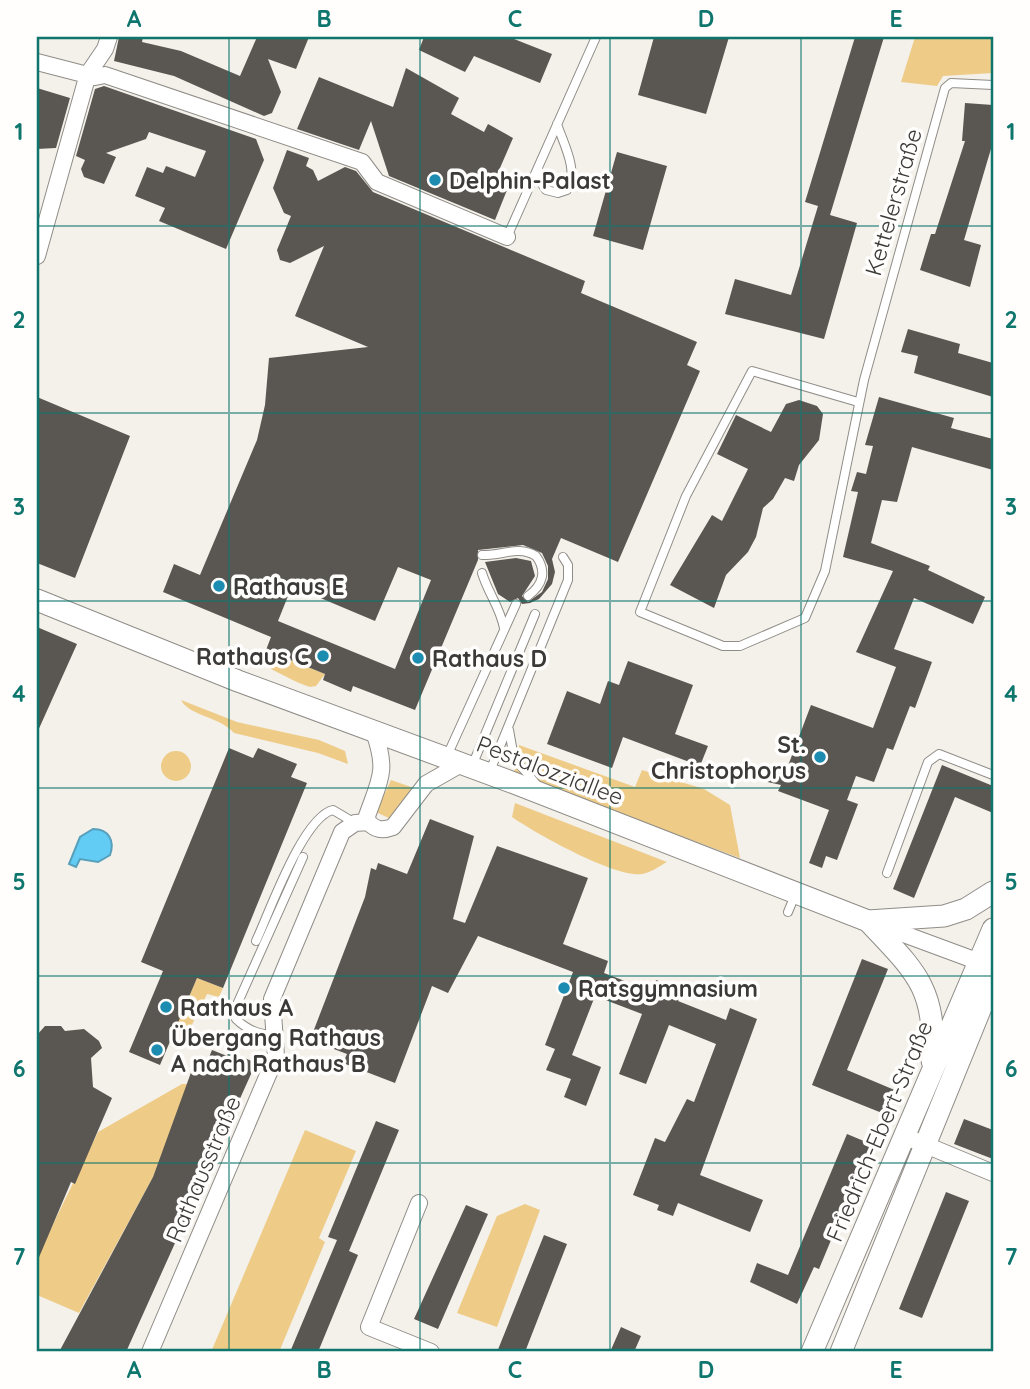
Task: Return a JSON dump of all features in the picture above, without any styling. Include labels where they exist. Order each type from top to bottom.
[{"type":"street","points":[[37,256],[88,74],[105,49],[109,37]]},
{"type":"street","points":[[37,62],[88,74],[105,75],[362,162],[377,182],[507,237]]},
{"type":"street","name":"Pestalozziallee","points":[[37,600],[545,796],[792,903],[868,921],[987,964]]},
{"type":"street","name":"Rathausstraße","points":[[150,1352],[276,1056],[272,999],[342,832],[362,822],[367,816],[383,775],[382,754],[374,732]]},
{"type":"street","points":[[362,822],[374,829],[393,827],[426,785],[467,766]]},
{"type":"street","points":[[868,921],[944,916],[966,909],[993,892]]},
{"type":"street","points":[[868,921],[910,966],[927,994],[934,1028],[931,1071]]},
{"type":"street","name":"Friedrich-Ebert-Straße","points":[[812,1352],[931,1071],[987,964],[993,929]]},
{"type":"street","name":"Friedrich-Ebert-Straße","points":[[841,1352],[993,978]]},
{"type":"street","points":[[904,1136],[993,1172]]},
{"type":"street","points":[[419,1203],[369,1326],[432,1352]]},
{"type":"lane","points":[[507,237],[596,37]]},
{"type":"lane","name":"Kettelerstraße","points":[[858,402],[945,88],[951,83],[993,85]]},
{"type":"lane","points":[[538,169],[540,181],[546,190],[558,193],[567,190],[572,182],[573,171],[557,124]]},
{"type":"lane","points":[[752,371],[858,402],[825,570],[805,618],[740,646],[723,646],[640,612],[686,496],[752,371]]},
{"type":"lane","points":[[482,555],[498,556],[517,550],[536,556],[543,571],[542,580],[537,590],[528,596]]},
{"type":"lane","points":[[545,796],[514,758],[509,746],[509,724],[568,580],[568,565],[563,557]]},
{"type":"lane","points":[[482,573],[487,589],[500,607],[505,628]]},
{"type":"lane","points":[[467,766],[505,628],[516,604]]},
{"type":"lane","points":[[467,766],[535,614]]},
{"type":"lane","points":[[467,766],[509,724]]},
{"type":"lane","points":[[887,873],[928,762],[939,754],[993,775]]},
{"type":"lane","points":[[256,940],[296,853],[319,816],[333,810],[362,822]]},
{"type":"lane","points":[[275,1035],[263,1035],[243,1026],[236,1019],[235,1009],[303,858]]},
{"type":"shaded area","points":[[915,37],[993,37],[993,73],[943,76],[937,86],[901,82]]},
{"type":"shaded area","points":[[266,650],[325,674],[316,686],[299,683],[267,667],[262,658]]},
{"type":"shaded area","points":[[181,700],[237,722],[319,740],[345,751],[348,764],[318,753],[234,733],[221,723],[191,710]]},
{"type":"shaded area","points":[[519,745],[635,787],[642,770],[704,789],[730,805],[740,858],[514,774]]},
{"type":"shaded area","points":[[176,751],[187,755],[191,766],[187,777],[176,781],[165,777],[161,766],[165,755]]},
{"type":"shaded area","points":[[391,780],[414,788],[395,821],[376,812]]},
{"type":"shaded area","points":[[515,803],[667,862],[642,874],[595,862],[512,817]]},
{"type":"shaded area","points":[[197,978],[223,988],[219,997],[207,994],[184,1041],[172,1036]]},
{"type":"shaded area","points":[[182,1084],[188,1084],[153,1177],[79,1313],[37,1295],[37,1257],[98,1132]]},
{"type":"shaded area","points":[[305,1130],[356,1151],[319,1238],[325,1242],[279,1352],[211,1352]]},
{"type":"shaded area","points":[[525,1204],[540,1210],[497,1327],[457,1313],[497,1216]]},
{"type":"water","points":[[93,829],[103,831],[109,837],[112,845],[110,855],[98,862],[80,859],[76,867],[69,864],[80,837]]},
{"type":"building","points":[[119,37],[143,37],[142,42],[181,51],[240,76],[257,37],[309,37],[296,69],[268,59],[281,92],[272,113],[264,116],[174,76],[114,61]]},
{"type":"building","points":[[424,37],[509,37],[552,54],[540,83],[474,56],[465,72],[419,50]]},
{"type":"building","points":[[654,37],[729,37],[706,114],[638,95]]},
{"type":"building","points":[[855,37],[884,37],[830,215],[857,223],[824,339],[725,314],[735,279],[791,295],[818,206],[805,202]]},
{"type":"building","points":[[406,68],[459,98],[451,114],[484,132],[488,124],[513,138],[493,184],[507,190],[495,220],[389,176],[371,121],[359,150],[297,129],[319,77],[393,107]]},
{"type":"building","points":[[104,86],[256,139],[264,160],[226,249],[159,221],[165,208],[135,196],[147,167],[163,173],[166,166],[195,177],[206,151],[149,132],[146,139],[106,153],[116,157],[104,184],[84,177],[81,169],[85,160],[76,156],[95,89]]},
{"type":"building","points":[[37,88],[70,98],[56,148],[37,149]]},
{"type":"building","points":[[965,103],[993,105],[993,142],[964,240],[981,245],[970,287],[920,270],[931,234],[935,234],[965,141],[962,141]]},
{"type":"building","points":[[287,150],[309,158],[306,166],[313,170],[318,181],[345,167],[356,171],[373,192],[585,281],[581,293],[697,342],[687,365],[700,371],[618,562],[561,538],[552,559],[555,572],[552,584],[539,599],[522,604],[518,598],[510,602],[498,594],[485,562],[516,558],[531,561],[535,576],[522,596],[528,602],[542,592],[548,579],[548,566],[542,553],[523,545],[478,550],[478,560],[415,710],[353,686],[351,692],[323,680],[325,674],[266,650],[271,637],[163,592],[174,564],[200,575],[257,440],[265,405],[269,358],[368,347],[295,316],[324,246],[290,263],[280,260],[277,250],[291,216],[284,213],[273,188]],"holes":[[[398,567],[431,580],[395,669],[278,621],[292,586],[375,621]]]},
{"type":"building","points":[[617,152],[667,166],[643,250],[593,236]]},
{"type":"building","points":[[908,329],[960,344],[958,353],[993,363],[993,397],[914,373],[918,356],[901,352]]},
{"type":"building","points":[[37,397],[130,436],[75,578],[37,563]]},
{"type":"building","points":[[879,397],[954,418],[951,428],[993,439],[993,470],[912,447],[897,502],[882,500],[871,543],[930,566],[928,570],[985,597],[973,624],[914,598],[894,649],[932,662],[915,708],[910,706],[893,750],[887,748],[874,782],[856,776],[847,800],[858,804],[837,860],[826,856],[822,868],[809,863],[829,810],[778,791],[781,785],[759,780],[768,767],[783,779],[811,705],[873,728],[896,667],[856,652],[893,571],[843,557],[858,492],[851,491],[857,472],[866,474],[873,446],[865,445]]},
{"type":"building","points":[[799,400],[817,406],[823,414],[819,440],[799,465],[794,481],[785,478],[773,499],[763,508],[756,537],[748,552],[726,575],[714,608],[670,585],[712,515],[722,521],[748,469],[717,454],[736,415],[771,432],[786,404]]},
{"type":"building","points":[[37,627],[77,644],[37,733]]},
{"type":"building","points":[[628,661],[693,685],[675,734],[708,746],[700,766],[623,737],[612,768],[547,744],[567,691],[600,704],[608,681],[619,685]]},
{"type":"building","points":[[229,748],[253,758],[258,748],[297,764],[291,777],[307,783],[223,988],[197,978],[160,1065],[129,1052],[163,971],[141,962]]},
{"type":"building","points":[[942,765],[993,786],[993,813],[955,797],[914,898],[893,889]]},
{"type":"building","points":[[430,819],[474,836],[453,919],[465,923],[497,846],[588,878],[563,944],[608,961],[604,973],[651,991],[656,980],[683,990],[678,1001],[726,1020],[730,1008],[757,1019],[700,1175],[763,1200],[750,1232],[678,1203],[673,1216],[657,1210],[659,1205],[633,1195],[655,1138],[665,1142],[687,1099],[694,1102],[716,1044],[669,1025],[646,1084],[619,1074],[642,1014],[595,996],[572,1055],[601,1067],[586,1106],[564,1097],[571,1079],[546,1070],[555,1049],[545,1045],[573,972],[478,936],[448,993],[432,986],[395,1083],[343,1063],[347,1054],[310,1040],[365,897],[371,868],[376,870],[378,863],[407,874]]},
{"type":"building","points":[[862,959],[888,969],[847,1070],[897,1091],[887,1115],[812,1085]]},
{"type":"building","points":[[45,1026],[61,1026],[65,1031],[84,1029],[99,1041],[102,1048],[91,1058],[93,1087],[112,1098],[75,1184],[71,1182],[37,1262],[37,1035]]},
{"type":"building","points":[[212,1050],[227,1056],[229,1051],[256,1063],[126,1352],[59,1352],[153,1177],[197,1056],[208,1060]]},
{"type":"building","points":[[964,1119],[993,1130],[993,1159],[954,1144]]},
{"type":"building","points":[[376,1121],[399,1130],[349,1251],[358,1255],[318,1352],[290,1352],[337,1240],[328,1237]]},
{"type":"building","points":[[847,1134],[871,1144],[819,1269],[814,1267],[797,1304],[750,1282],[757,1263],[788,1275]]},
{"type":"building","points":[[946,1192],[969,1201],[922,1318],[899,1309]]},
{"type":"building","points":[[466,1205],[488,1214],[438,1329],[414,1319]]},
{"type":"building","points":[[544,1235],[567,1244],[525,1352],[497,1352]]},
{"type":"building","points":[[621,1327],[641,1336],[634,1352],[610,1352]]},
{"type":"place","name":"Delphin-Palast","points":[[435,180]]},
{"type":"place","name":"Rathaus E","points":[[219,586]]},
{"type":"place","name":"Rathaus C","points":[[323,656]]},
{"type":"place","name":"Rathaus D","points":[[418,658]]},
{"type":"place","name":"St. Christophorus","points":[[820,757]]},
{"type":"place","name":"Ratsgymnasium","points":[[564,988]]},
{"type":"place","name":"Rathaus A","points":[[166,1007]]},
{"type":"place","name":"Übergang Rathaus A nach Rathaus B","points":[[157,1050]]}]
